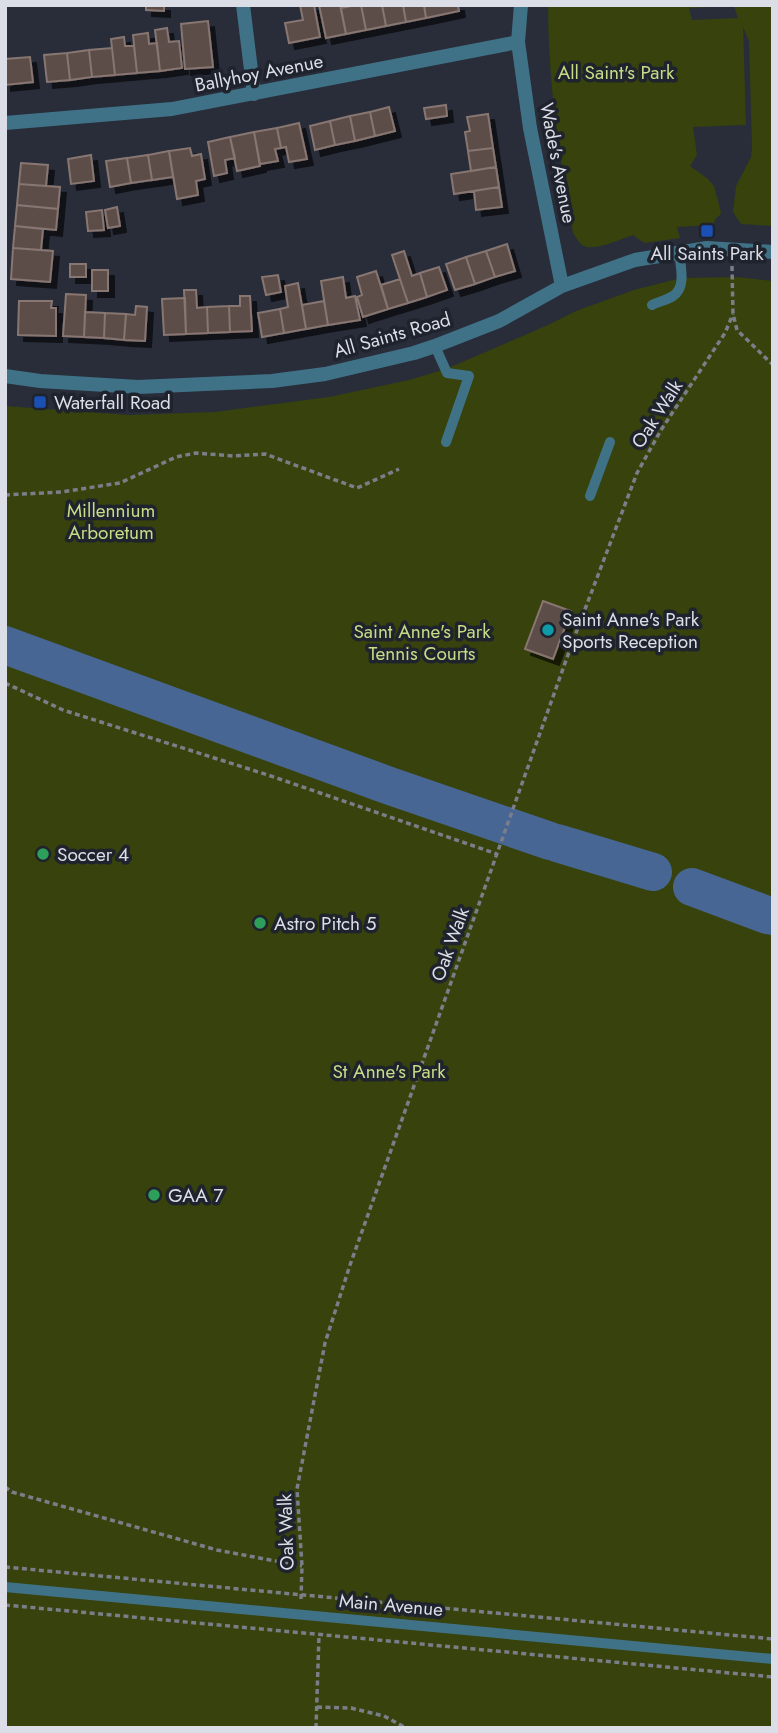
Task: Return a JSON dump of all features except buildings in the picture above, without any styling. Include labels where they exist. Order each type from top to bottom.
[{"type":"street","points":[[243,5],[254,94]]},
{"type":"street","name":"Wade's Avenue","points":[[521,5],[518,42],[530,128],[562,286]]},
{"type":"street","name":"Ballyhoy Avenue","points":[[5,123],[172,109],[518,42]]},
{"type":"street","name":"All Saints Road","points":[[5,376],[138,387],[272,381],[325,373],[435,346],[499,321],[562,286],[635,260],[707,248],[773,252]]},
{"type":"lane","points":[[652,305],[670,298],[679,290],[682,284],[679,252]]},
{"type":"lane","points":[[435,346],[447,373],[469,376],[446,442]]},
{"type":"lane","points":[[590,496],[610,442]]},
{"type":"lane","name":"Main Avenue","points":[[5,1587],[773,1658]]},
{"type":"path","points":[[732,250],[733,314],[737,330],[773,365]]},
{"type":"path","name":"Oak Walk","points":[[300,1614],[302,1566],[297,1489],[325,1343],[350,1265],[573,638],[638,473],[661,430],[725,333],[733,314]]},
{"type":"path","points":[[5,495],[61,492],[120,483],[176,457],[196,453],[233,456],[265,454],[357,488],[399,469]]},
{"type":"path","points":[[5,683],[63,710],[268,775],[497,854]]},
{"type":"path","points":[[5,1487],[12,1492],[217,1550],[302,1566]]},
{"type":"path","points":[[5,1567],[773,1639]]},
{"type":"path","points":[[5,1605],[773,1677]]},
{"type":"path","points":[[316,1728],[322,1616]]},
{"type":"path","points":[[317,1707],[351,1708],[373,1713],[406,1728]]},
{"type":"green space","name":"All Saint's Park","points":[[548,5],[773,5],[773,226],[741,224],[733,212],[736,186],[751,157],[752,147],[749,41],[743,27],[746,125],[693,127],[697,155],[690,166],[714,186],[721,212],[713,225],[677,227],[680,238],[644,243],[633,235],[595,247],[581,244],[573,233],[563,177],[548,34]],"holes":[[[734,6],[738,18],[692,20],[689,8]]]},
{"type":"green space","name":"St Anne's Park","points":[[737,277],[773,281],[773,1728],[5,1728],[5,406],[129,415],[215,412],[329,397],[446,369],[576,311],[634,290],[681,278]]},
{"type":"waterway","points":[[5,645],[387,785],[550,841]]},
{"type":"waterway","points":[[557,843],[653,872]]},
{"type":"waterway","points":[[692,887],[773,916]]},
{"type":"place","name":"All Saints Park","points":[[707,231]]},
{"type":"place","name":"Waterfall Road","points":[[40,402]]},
{"type":"place","name":"Saint Anne's Park Sports Reception","points":[[548,630]]},
{"type":"place","name":"Soccer 4","points":[[43,854]]},
{"type":"place","name":"Astro Pitch 5","points":[[260,923]]},
{"type":"place","name":"GAA 7","points":[[154,1195]]},
{"type":"park label","name":"Millennium Arboretum","points":[[111,521]]},
{"type":"park label","name":"Saint Anne's Park Tennis Courts","points":[[422,642]]}]
